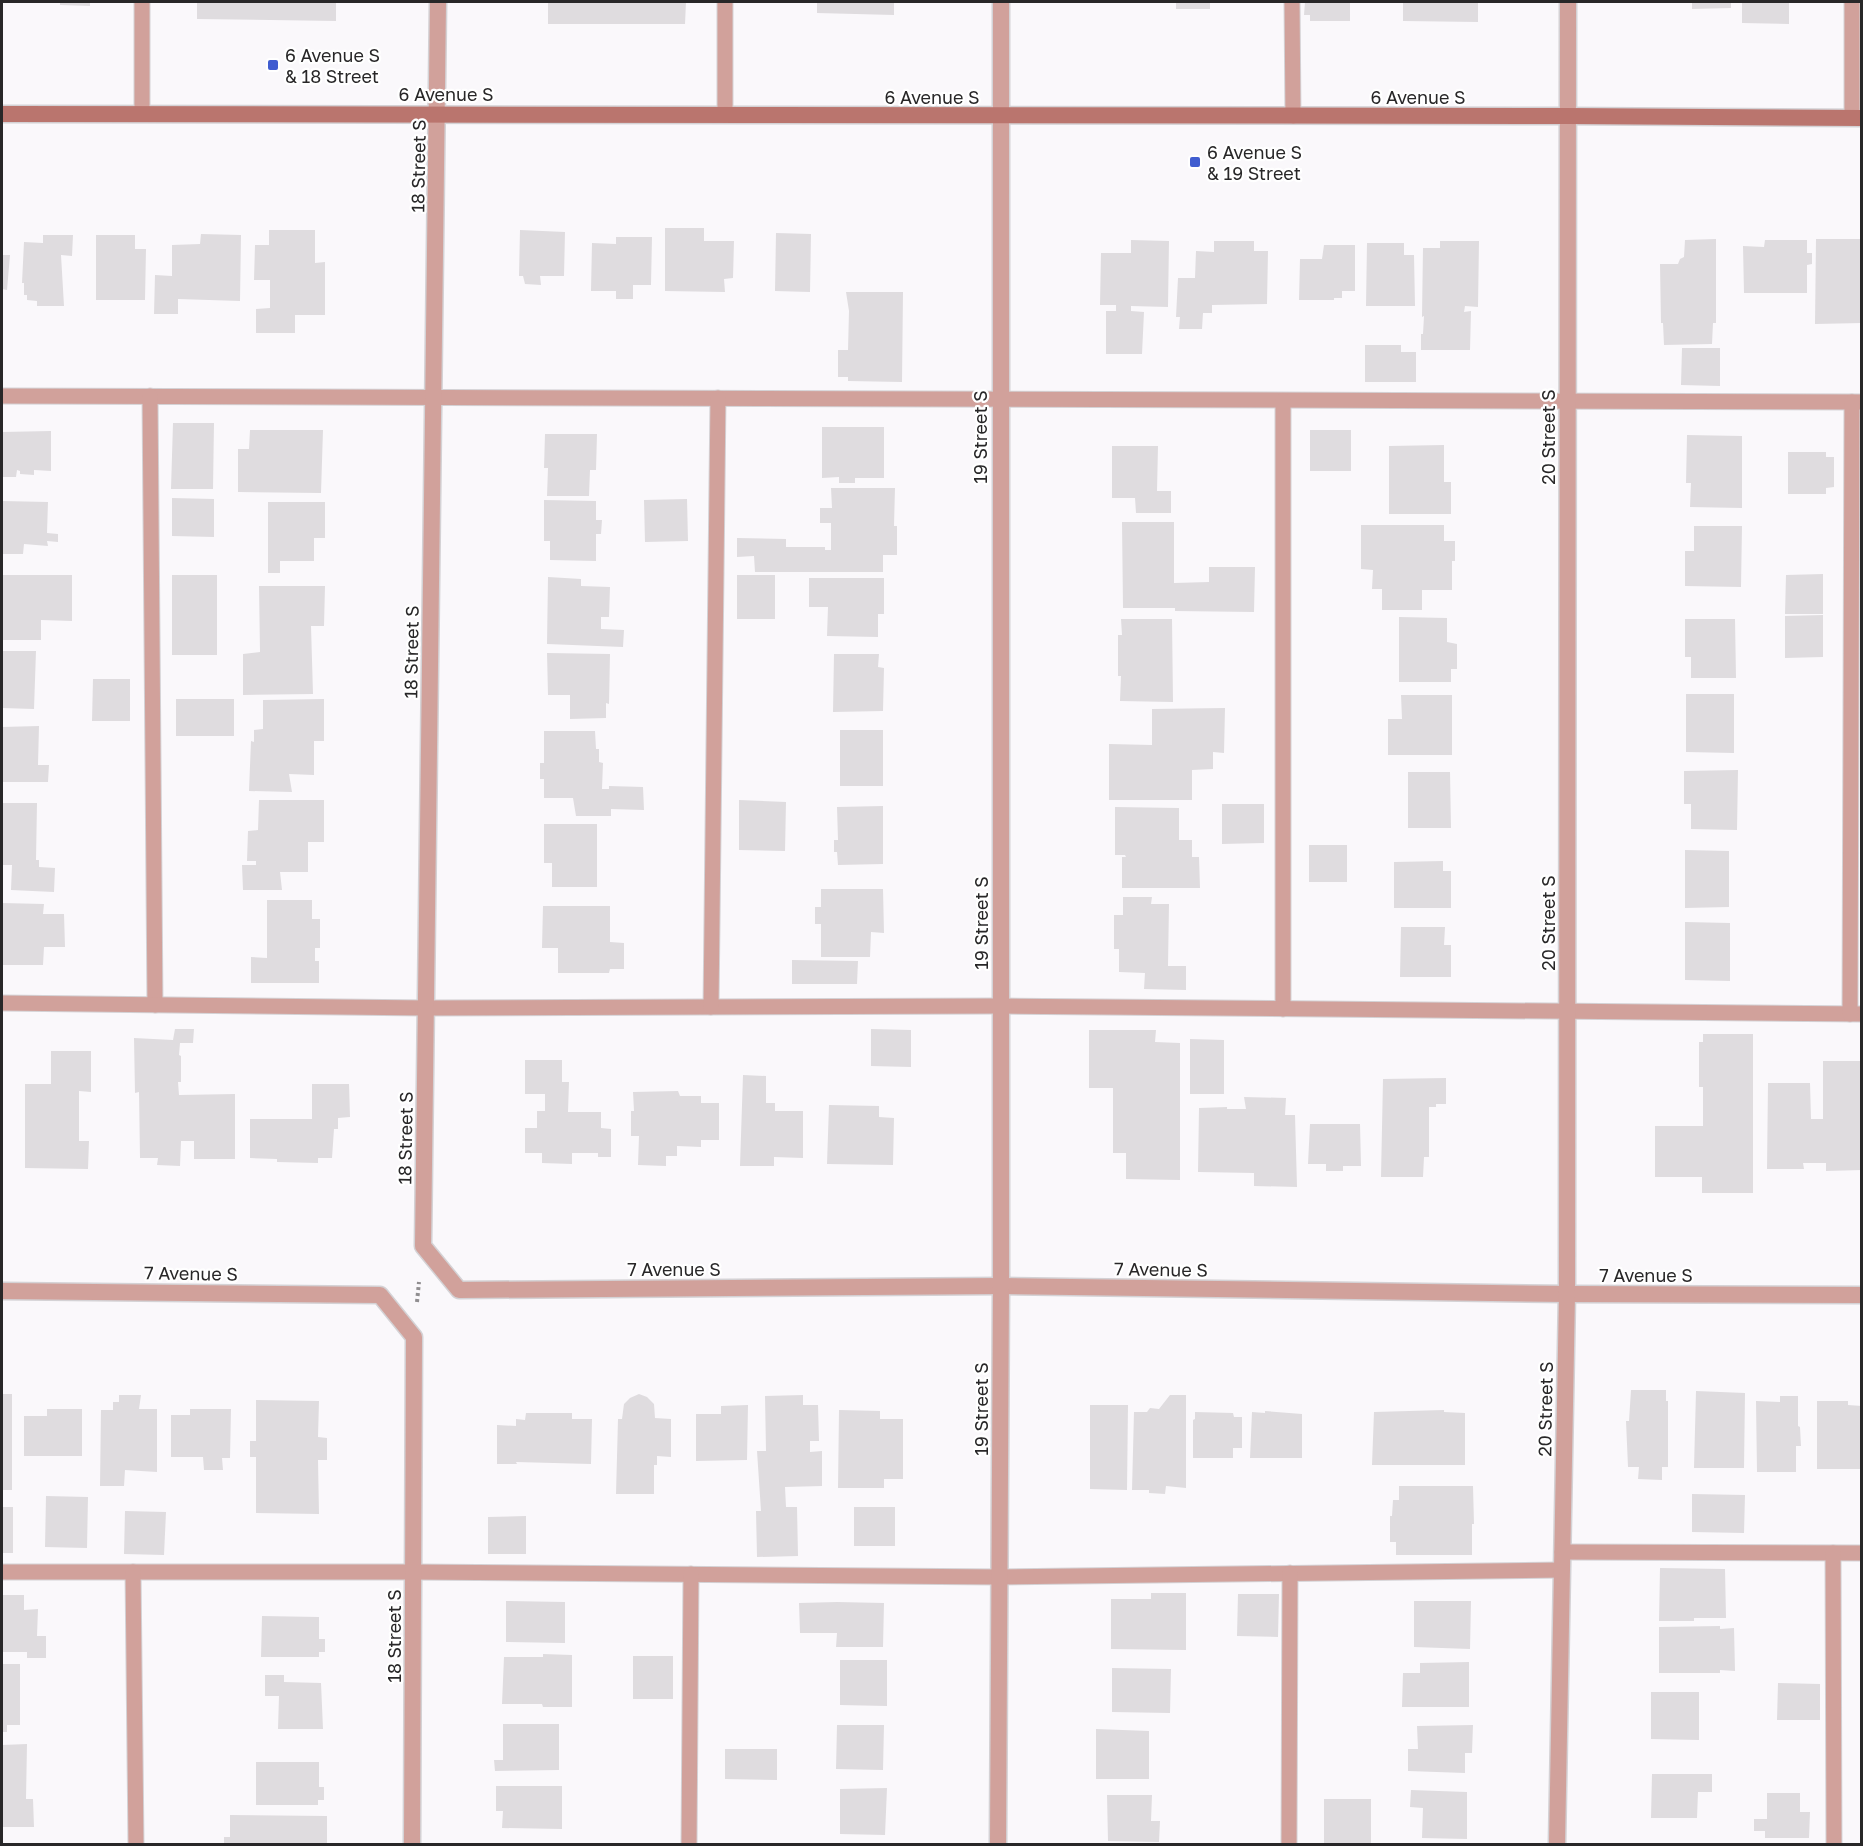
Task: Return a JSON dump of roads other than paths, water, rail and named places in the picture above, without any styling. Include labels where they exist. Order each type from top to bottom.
[{"type":"main road","name":"6 Avenue S","points":[[2,114],[1857,118]]},
{"type":"street","name":"18 Street S","points":[[438,2],[423,1246],[459,1290]]},
{"type":"street","name":"19 Street S","points":[[998,1845],[1001,1286],[999,117],[1001,2]]},
{"type":"street","name":"20 Street S","points":[[1557,1845],[1567,1294],[1568,2]]},
{"type":"street","name":"7 Avenue S","points":[[459,1290],[1001,1286],[1567,1294],[1862,1295]]},
{"type":"street","name":"7 Avenue S","points":[[2,1291],[380,1295],[414,1337]]},
{"type":"street","name":"18 Street S","points":[[412,1845],[414,1337]]},
{"type":"lane","points":[[142,2],[142,114]]},
{"type":"lane","points":[[724,2],[725,115]]},
{"type":"lane","points":[[1292,2],[1293,116]]},
{"type":"lane","points":[[1852,2],[1857,118]]},
{"type":"lane","points":[[2,396],[1857,402],[1856,1014],[1000,1006],[426,1008],[2,1003]]},
{"type":"lane","points":[[150,396],[154,1005]]},
{"type":"lane","points":[[711,1007],[718,398]]},
{"type":"lane","points":[[1282,400],[1283,1009]]},
{"type":"lane","points":[[1562,1552],[1862,1553]]},
{"type":"lane","points":[[1833,1553],[1834,1845]]},
{"type":"lane","points":[[2,1572],[413,1572],[999,1577],[1562,1570]]},
{"type":"lane","points":[[133,1572],[136,1845]]},
{"type":"lane","points":[[1289,1845],[1290,1573]]},
{"type":"lane","points":[[689,1845],[691,1574]]},
{"type":"place","name":"6 Avenue S & 18 Street","points":[[273,65]]},
{"type":"place","name":"6 Avenue S & 19 Street","points":[[1195,162]]}]
